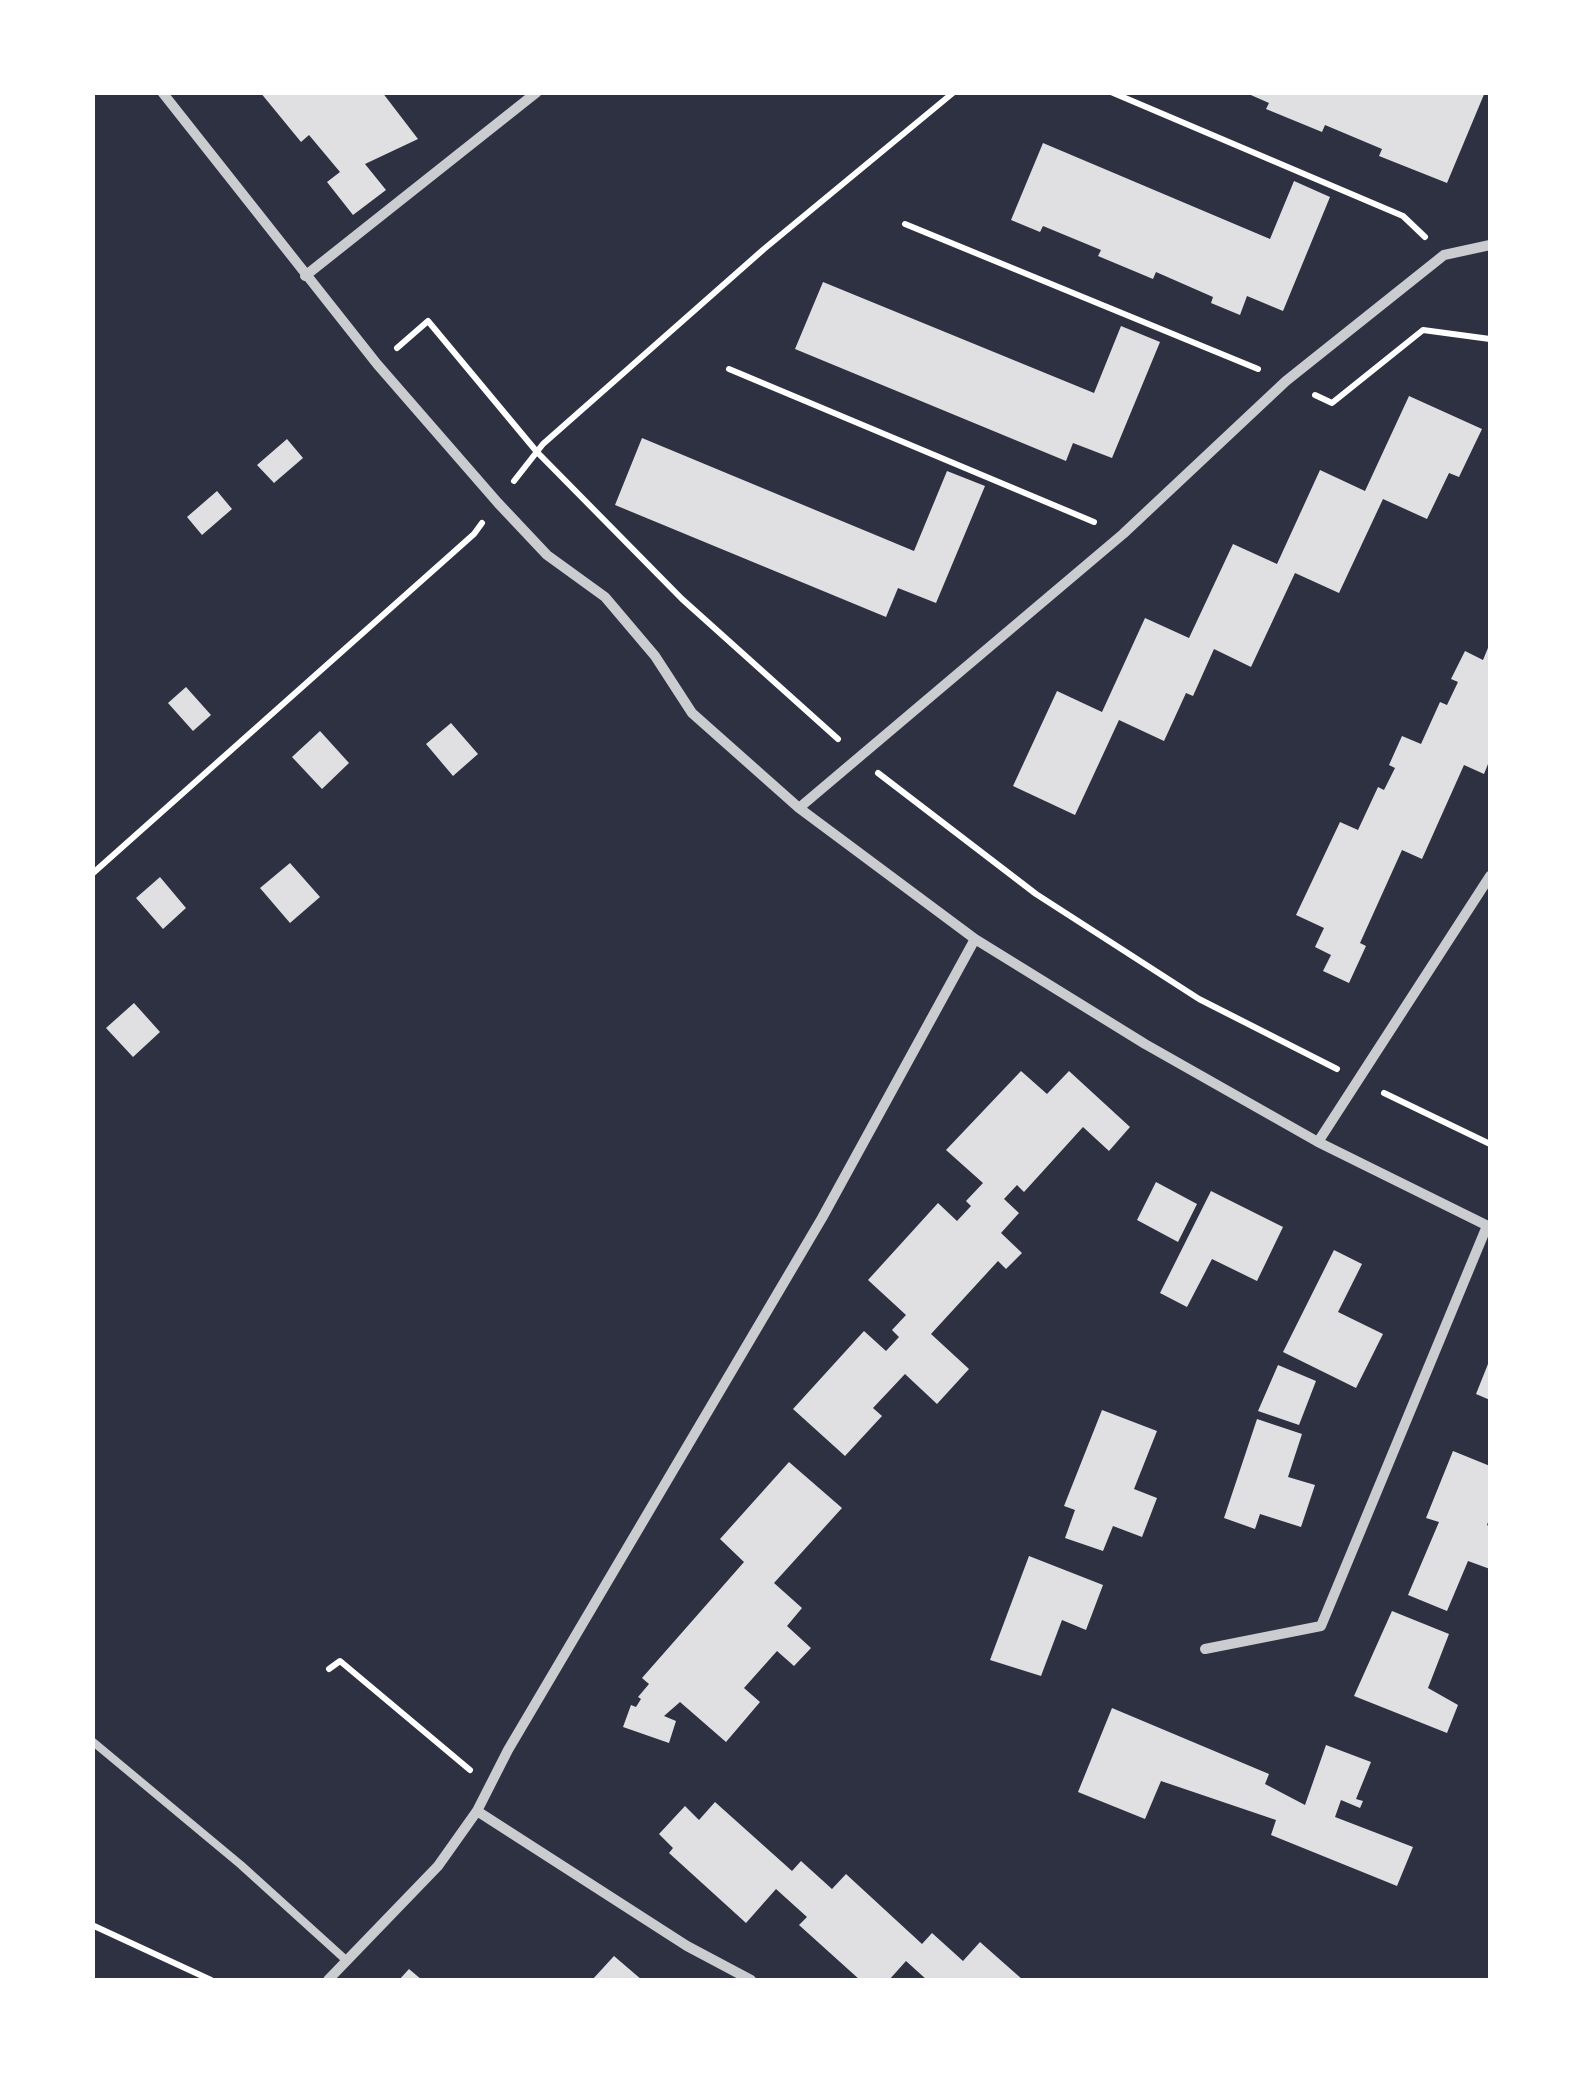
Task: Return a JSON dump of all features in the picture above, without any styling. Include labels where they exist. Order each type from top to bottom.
[{"type":"street","points":[[162,92],[305,276],[546,556],[605,598],[655,656],[692,713],[799,808],[975,939],[1145,1044],[1318,1142],[1489,1226],[1322,1626],[1206,1648]]},
{"type":"street","points":[[305,276],[537,92]]},
{"type":"street","points":[[799,808],[1123,534],[1286,381],[1444,256],[1490,246]]},
{"type":"street","points":[[1318,1142],[1490,876]]},
{"type":"street","points":[[328,1980],[438,1866],[477,1811],[518,1732],[822,1218],[975,939]]},
{"type":"street","points":[[477,1811],[687,1946],[751,1980]]},
{"type":"lane","points":[[92,1741],[241,1865],[347,1961]]},
{"type":"path","points":[[92,874],[474,534],[543,444],[764,249],[954,92]]},
{"type":"path","points":[[1111,92],[1403,216],[1444,256]]},
{"type":"path","points":[[905,224],[1332,403],[1424,330],[1490,340]]},
{"type":"path","points":[[729,368],[1123,534]]},
{"type":"path","points":[[329,1669],[340,1661],[489,1789]]},
{"type":"path","points":[[92,1925],[211,1980]]},
{"type":"building","points":[[260,92],[382,92],[418,139],[365,164],[386,190],[353,215],[327,182],[340,172],[309,135],[301,142]]},
{"type":"building","points":[[1244,92],[1485,92],[1447,183],[1379,156],[1382,149],[1325,125],[1322,132],[1266,109],[1269,103]]},
{"type":"building","points":[[1043,143],[1270,239],[1294,181],[1330,197],[1283,311],[1247,296],[1240,315],[1211,303],[1213,297],[1156,272],[1153,279],[1098,256],[1101,250],[1043,226],[1040,232],[1011,220]]},
{"type":"building","points":[[823,282],[1094,393],[1121,326],[1160,342],[1112,458],[1073,443],[1066,461],[795,349]]},
{"type":"building","points":[[1409,396],[1482,429],[1459,477],[1449,473],[1427,519],[1383,499],[1339,593],[1295,573],[1251,667],[1214,649],[1193,696],[1186,693],[1164,741],[1119,720],[1075,815],[1013,786],[1057,691],[1102,712],[1145,618],[1189,638],[1233,544],[1277,564],[1320,470],[1365,491]]},
{"type":"building","points":[[642,438],[914,551],[947,471],[985,486],[936,603],[898,588],[886,617],[615,505]]},
{"type":"building","points":[[287,439],[303,458],[274,483],[257,465]]},
{"type":"building","points":[[217,491],[232,509],[202,535],[187,517]]},
{"type":"building","points":[[1490,643],[1490,759],[1484,774],[1464,765],[1422,859],[1402,850],[1360,943],[1366,946],[1349,983],[1323,971],[1331,955],[1315,947],[1324,928],[1296,915],[1340,822],[1358,830],[1378,787],[1384,790],[1395,768],[1389,765],[1402,736],[1421,744],[1440,702],[1447,705],[1458,682],[1451,679],[1465,651],[1483,660]]},
{"type":"building","points":[[186,687],[211,715],[193,731],[168,703]]},
{"type":"building","points":[[451,723],[478,754],[453,776],[426,744]]},
{"type":"building","points":[[320,731],[349,763],[322,789],[292,757]]},
{"type":"building","points":[[290,863],[320,897],[290,923],[260,888]]},
{"type":"building","points":[[160,877],[186,908],[163,929],[136,898]]},
{"type":"building","points":[[134,1003],[160,1032],[133,1057],[106,1028]]},
{"type":"building","points":[[1021,1071],[1047,1094],[1069,1071],[1130,1127],[1109,1151],[1083,1127],[1024,1192],[1017,1185],[1004,1199],[1019,1213],[1001,1233],[1022,1253],[1006,1269],[998,1261],[931,1334],[969,1369],[937,1404],[905,1374],[873,1408],[882,1416],[845,1456],[793,1409],[864,1331],[886,1351],[899,1337],[892,1330],[906,1315],[868,1280],[938,1203],[957,1221],[971,1206],[966,1201],[983,1183],[946,1150]]},
{"type":"building","points":[[1156,1182],[1197,1204],[1178,1242],[1137,1220]]},
{"type":"building","points":[[1211,1191],[1283,1227],[1257,1281],[1212,1259],[1187,1307],[1160,1293]]},
{"type":"building","points":[[1334,1250],[1362,1264],[1338,1312],[1383,1334],[1356,1388],[1283,1352]]},
{"type":"building","points":[[1278,1365],[1316,1381],[1299,1425],[1258,1411]]},
{"type":"building","points":[[1490,1366],[1490,1400],[1476,1394]]},
{"type":"building","points":[[1102,1410],[1157,1431],[1134,1489],[1157,1498],[1142,1537],[1113,1526],[1103,1551],[1065,1538],[1075,1510],[1064,1506]]},
{"type":"building","points":[[1257,1419],[1302,1434],[1288,1477],[1315,1485],[1301,1527],[1260,1514],[1255,1529],[1224,1518]]},
{"type":"building","points":[[1453,1451],[1490,1466],[1490,1569],[1468,1561],[1447,1611],[1408,1595],[1439,1522],[1426,1518]]},
{"type":"building","points":[[789,1462],[842,1508],[774,1583],[802,1608],[787,1626],[811,1648],[794,1666],[777,1651],[744,1688],[760,1702],[726,1742],[680,1702],[664,1716],[676,1721],[669,1743],[623,1727],[631,1705],[636,1707],[641,1699],[638,1697],[649,1684],[642,1678],[744,1562],[720,1539]]},
{"type":"building","points":[[1029,1556],[1103,1585],[1086,1630],[1062,1620],[1041,1676],[990,1660]]},
{"type":"building","points":[[1392,1611],[1449,1634],[1428,1688],[1458,1705],[1447,1733],[1354,1696]]},
{"type":"building","points":[[1112,1708],[1269,1774],[1265,1784],[1305,1805],[1326,1745],[1371,1762],[1356,1799],[1363,1801],[1360,1808],[1341,1800],[1335,1817],[1413,1847],[1397,1886],[1271,1835],[1276,1820],[1161,1781],[1145,1819],[1078,1792]]},
{"type":"building","points":[[715,1802],[792,1871],[801,1861],[832,1889],[846,1874],[922,1944],[932,1933],[963,1961],[980,1942],[1023,1980],[927,1980],[906,1961],[889,1980],[860,1980],[799,1925],[807,1917],[776,1889],[746,1923],[669,1853],[673,1848],[659,1834],[685,1806],[699,1820]]},
{"type":"building","points":[[614,1956],[642,1980],[592,1980]]},
{"type":"building","points":[[409,1969],[422,1980],[399,1980]]}]
